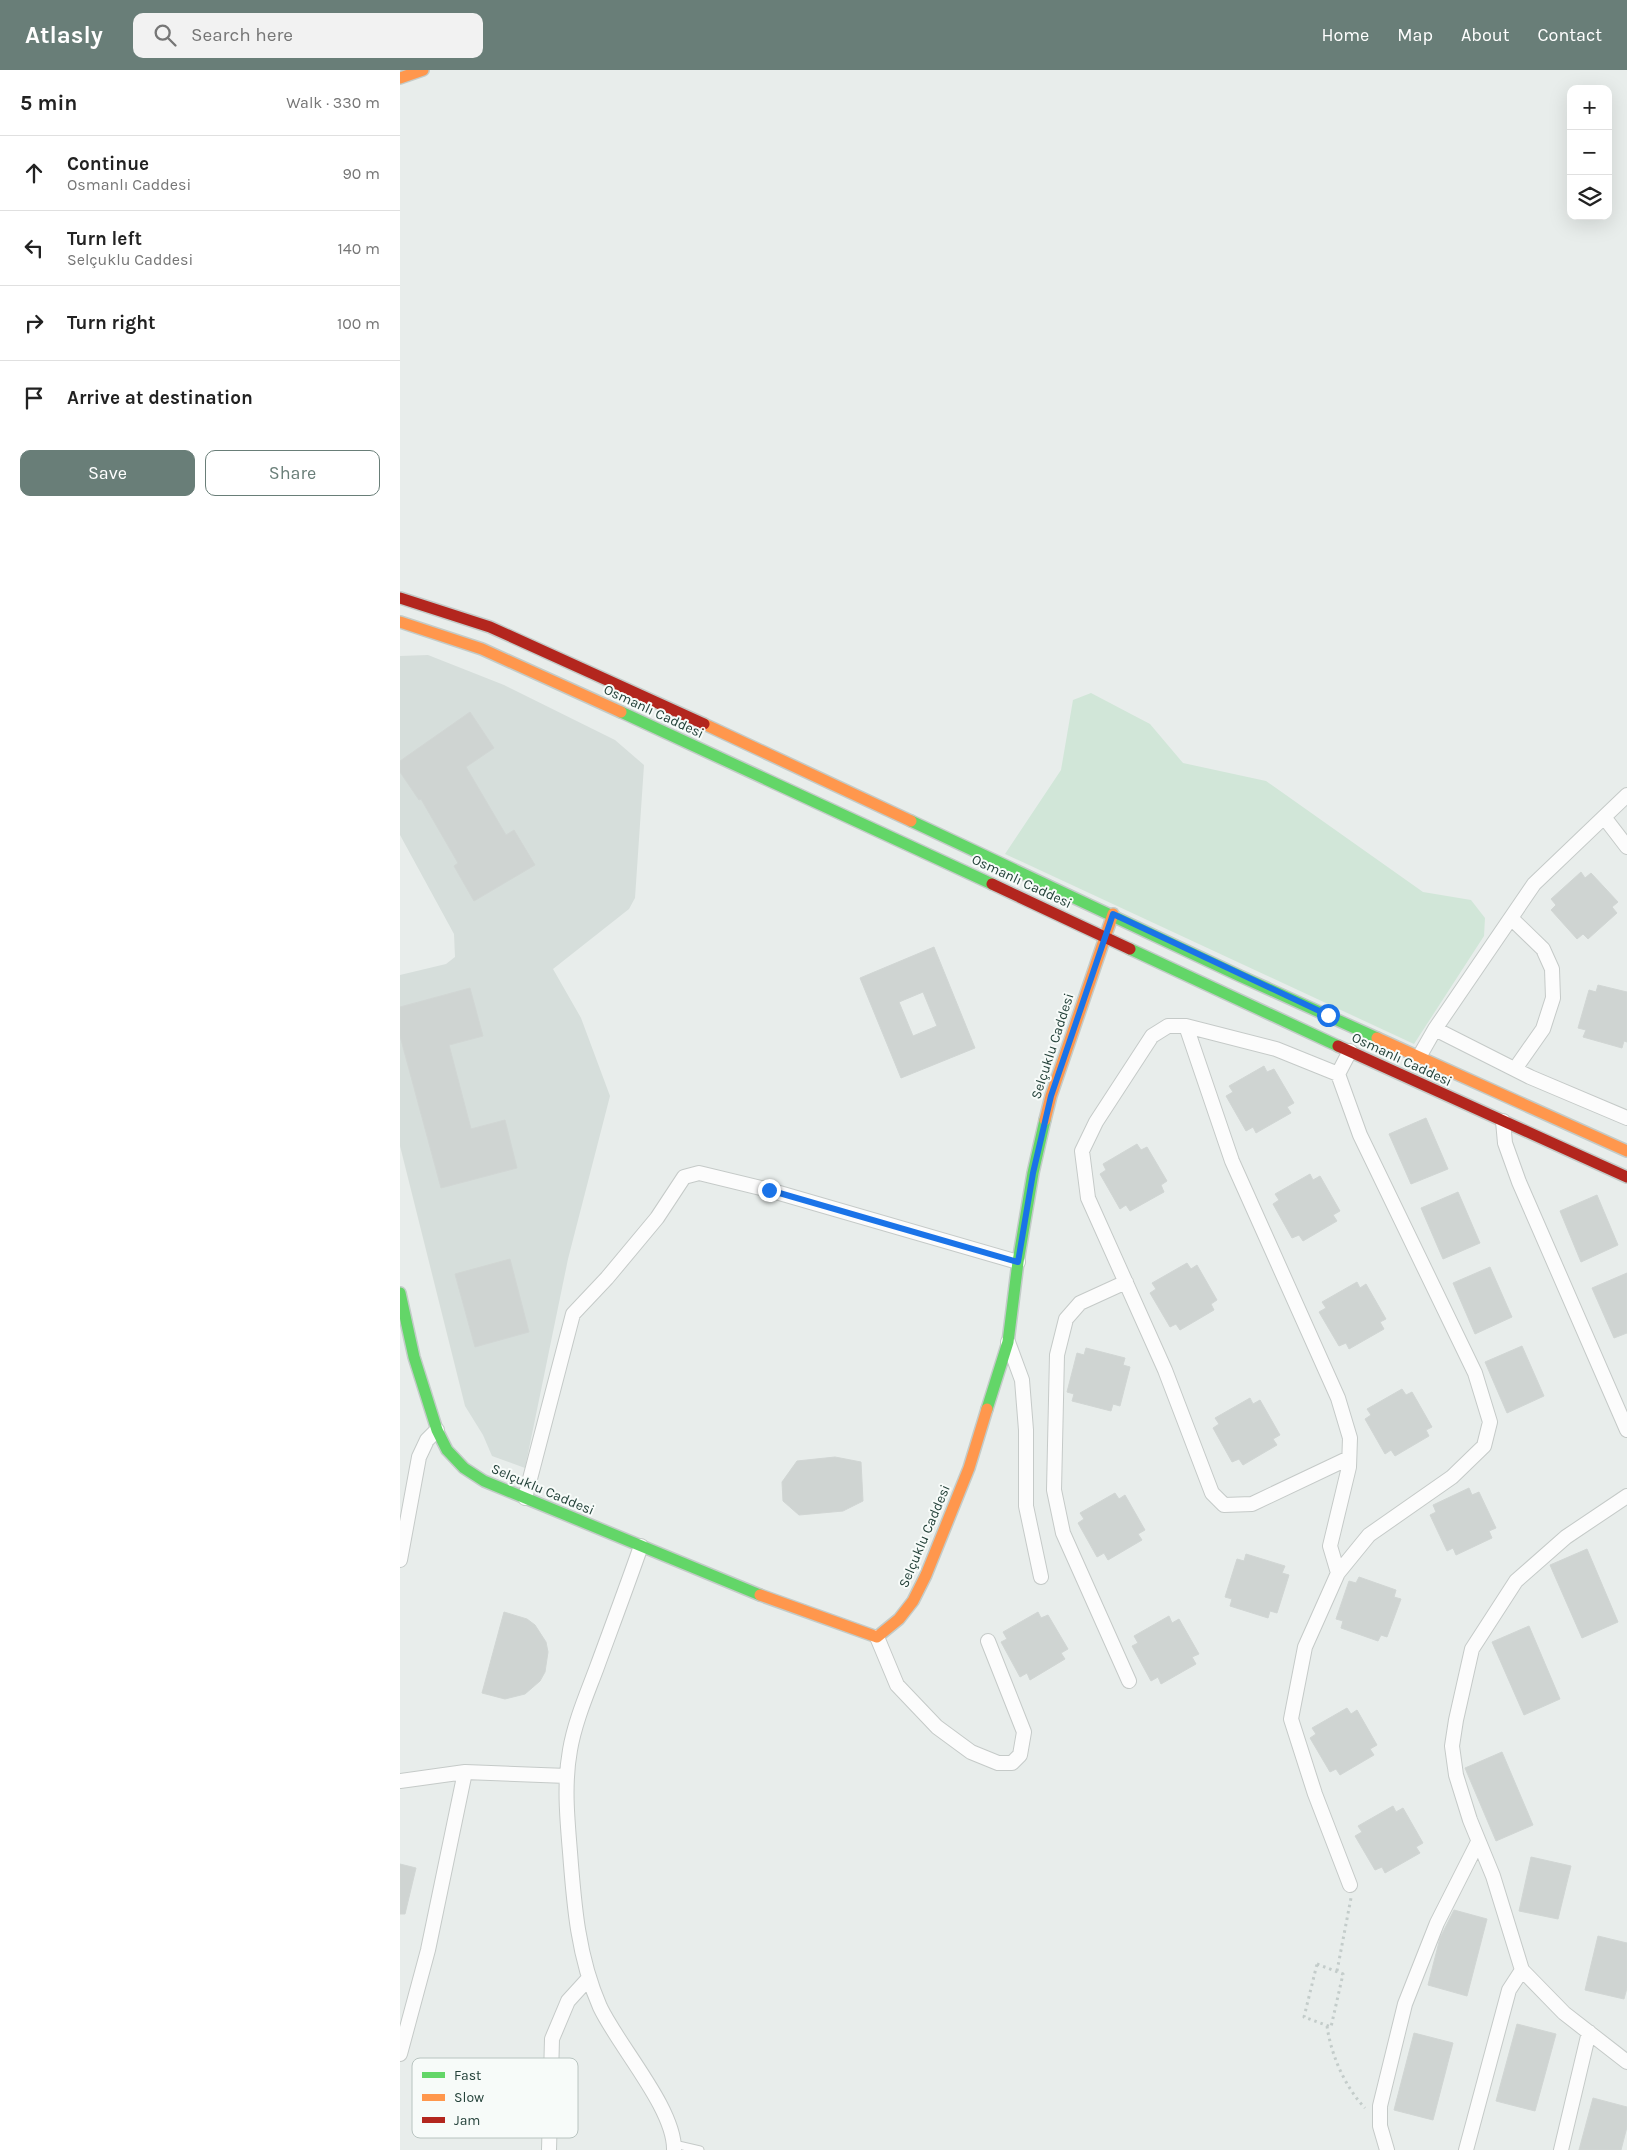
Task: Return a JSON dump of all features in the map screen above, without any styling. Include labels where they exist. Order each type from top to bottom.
[{"type":"street","points":[[400,78],[421,70]]},
{"type":"street","name":"Osmanlı Caddesi","points":[[400,598],[490,627],[617,684],[1359,1030],[1627,1151]]},
{"type":"street","name":"Osmanlı Caddesi","points":[[400,622],[482,649],[533,672],[1350,1051],[1627,1177]]},
{"type":"street","points":[[1419,1057],[1435,1029],[1534,884],[1627,795]]},
{"type":"street","points":[[1604,817],[1627,847]]},
{"type":"street","name":"Selçuklu Caddesi","points":[[400,1293],[414,1357],[437,1430],[447,1450],[464,1468],[484,1480],[525,1498],[762,1596],[878,1637],[899,1619],[912,1601],[926,1575],[969,1468],[1008,1342],[1018,1262],[1033,1173],[1051,1096],[1113,914]]},
{"type":"street","points":[[1511,918],[1543,949],[1552,969],[1552,998],[1543,1029],[1515,1069]]},
{"type":"street","points":[[1338,1074],[1276,1049],[1186,1026],[1168,1026],[1152,1036],[1096,1122],[1082,1151],[1088,1198],[1165,1370],[1212,1493],[1224,1505],[1252,1504],[1349,1458]]},
{"type":"street","points":[[1186,1026],[1232,1161],[1338,1398],[1350,1438],[1349,1458],[1330,1546],[1338,1573]]},
{"type":"street","points":[[1435,1029],[1515,1069],[1627,1118]]},
{"type":"street","points":[[1350,1885],[1315,1794],[1291,1720],[1305,1647],[1338,1573],[1369,1535],[1452,1477],[1484,1446],[1490,1422],[1476,1373],[1360,1134],[1338,1074],[1359,1030]]},
{"type":"street","points":[[1503,1121],[1505,1143],[1519,1182],[1627,1430]]},
{"type":"street","points":[[525,1498],[573,1314],[607,1278],[657,1218],[684,1177],[699,1173],[769,1190],[1018,1262]]},
{"type":"street","points":[[1126,1282],[1080,1303],[1066,1319],[1057,1355],[1054,1490],[1063,1533],[1129,1681]]},
{"type":"street","points":[[1008,1342],[1022,1380],[1026,1430],[1026,1506],[1041,1577]]},
{"type":"street","points":[[400,1560],[419,1457],[427,1440],[437,1430]]},
{"type":"street","points":[[1627,1496],[1566,1537],[1516,1581],[1472,1649],[1452,1746],[1456,1775],[1478,1842],[1493,1876],[1522,1970],[1564,2013],[1627,2062]]},
{"type":"street","points":[[641,1546],[578,1717],[570,1749],[566,1807],[573,1902],[578,1940],[589,1978],[601,2007],[617,2036],[666,2116],[674,2147]]},
{"type":"street","points":[[878,1637],[897,1685],[937,1727],[971,1752],[998,1763],[1012,1763],[1020,1755],[1024,1732],[988,1641]]},
{"type":"street","points":[[400,1781],[465,1772],[567,1776]]},
{"type":"street","points":[[400,2054],[428,1950],[465,1772]]},
{"type":"street","points":[[1387,2150],[1380,2126],[1380,2106],[1405,2004],[1437,1923],[1478,1842]]},
{"type":"street","points":[[1466,2150],[1509,1990],[1522,1970]]},
{"type":"street","points":[[552,2058],[552,2039],[568,2001],[589,1978]]},
{"type":"street","points":[[1561,2150],[1588,2032]]},
{"type":"lane","points":[[674,2147],[700,2150]]},
{"type":"path","points":[[1337,1971],[1350,1901],[1350,1885]]},
{"type":"path","points":[[1316,1965],[1343,1974],[1332,2026],[1327,2026],[1304,2017],[1316,1965]]},
{"type":"path","points":[[1327,2026],[1333,2053],[1345,2080],[1365,2108],[1380,2116]]},
{"type":"shaded area","points":[[428,655],[504,685],[615,740],[644,765],[635,898],[629,909],[553,969],[581,1018],[610,1096],[568,1259],[525,1468],[492,1456],[483,1435],[465,1406],[400,1146],[400,975],[446,964],[455,957],[454,934],[400,835],[400,656]]},
{"type":"green space","points":[[1091,693],[1150,724],[1183,763],[1266,781],[1423,892],[1471,900],[1485,918],[1484,936],[1414,1044],[1005,854],[1061,770],[1073,700]]},
{"type":"building","points":[[470,712],[494,748],[466,767],[506,835],[514,830],[535,865],[474,901],[454,866],[458,863],[421,799],[419,800],[400,772],[400,761]]},
{"type":"building","points":[[1581,872],[1585,878],[1591,873],[1618,902],[1612,907],[1617,913],[1588,939],[1583,934],[1577,939],[1551,910],[1556,905],[1551,899]]},
{"type":"building","points":[[934,947],[975,1048],[901,1078],[860,978]],"holes":[[[923,992],[937,1026],[913,1036],[899,1002]]]},
{"type":"building","points":[[1598,985],[1627,992],[1627,1042],[1624,1041],[1622,1048],[1583,1037],[1586,1030],[1578,1028],[1589,990],[1596,992]]},
{"type":"building","points":[[470,988],[483,1036],[449,1045],[471,1129],[505,1120],[517,1168],[441,1188],[400,1036],[400,1007]]},
{"type":"building","points":[[1264,1066],[1267,1072],[1274,1069],[1294,1103],[1287,1107],[1291,1113],[1256,1133],[1253,1127],[1246,1131],[1226,1096],[1233,1092],[1229,1086]]},
{"type":"building","points":[[1426,1118],[1448,1169],[1411,1184],[1389,1134]]},
{"type":"building","points":[[1137,1144],[1141,1150],[1147,1147],[1167,1181],[1161,1185],[1164,1192],[1130,1211],[1126,1205],[1120,1209],[1100,1174],[1106,1170],[1103,1164]]},
{"type":"building","points":[[1310,1174],[1313,1180],[1320,1176],[1340,1211],[1333,1215],[1337,1221],[1303,1241],[1299,1235],[1292,1238],[1273,1204],[1279,1200],[1275,1194]]},
{"type":"building","points":[[1458,1192],[1480,1243],[1443,1259],[1421,1208]]},
{"type":"building","points":[[1597,1195],[1618,1245],[1581,1262],[1560,1211]]},
{"type":"building","points":[[510,1259],[529,1332],[475,1347],[455,1274]]},
{"type":"building","points":[[1187,1263],[1191,1269],[1197,1265],[1217,1300],[1211,1304],[1214,1310],[1180,1330],[1176,1324],[1170,1327],[1150,1293],[1156,1289],[1152,1283]]},
{"type":"building","points":[[1490,1267],[1512,1317],[1475,1334],[1453,1283]]},
{"type":"building","points":[[1627,1273],[1627,1333],[1614,1338],[1592,1288]]},
{"type":"building","points":[[1357,1282],[1360,1288],[1366,1284],[1386,1319],[1380,1322],[1384,1329],[1349,1349],[1346,1343],[1339,1346],[1319,1312],[1326,1308],[1322,1302]]},
{"type":"building","points":[[1522,1346],[1544,1396],[1507,1413],[1485,1362]]},
{"type":"building","points":[[1086,1348],[1125,1358],[1123,1365],[1130,1367],[1120,1406],[1113,1404],[1111,1411],[1072,1401],[1074,1394],[1067,1392],[1077,1353],[1084,1355]]},
{"type":"building","points":[[1402,1389],[1406,1395],[1412,1392],[1432,1427],[1426,1430],[1429,1436],[1395,1456],[1391,1450],[1385,1454],[1365,1419],[1371,1415],[1367,1409]]},
{"type":"building","points":[[1250,1398],[1253,1404],[1260,1400],[1280,1435],[1273,1439],[1277,1445],[1243,1465],[1239,1459],[1232,1462],[1213,1428],[1219,1424],[1215,1418]]},
{"type":"building","points":[[835,1457],[861,1462],[863,1501],[843,1511],[799,1515],[783,1501],[782,1482],[797,1461]]},
{"type":"building","points":[[1469,1488],[1472,1495],[1479,1492],[1496,1528],[1489,1531],[1492,1538],[1456,1555],[1453,1548],[1447,1551],[1430,1515],[1436,1512],[1433,1505]]},
{"type":"building","points":[[1115,1493],[1119,1499],[1125,1495],[1145,1530],[1138,1534],[1142,1540],[1108,1560],[1104,1553],[1097,1557],[1078,1523],[1084,1519],[1080,1513]]},
{"type":"building","points":[[1587,1549],[1618,1622],[1582,1638],[1550,1565]]},
{"type":"building","points":[[1246,1554],[1285,1566],[1282,1573],[1289,1575],[1277,1613],[1270,1611],[1268,1618],[1230,1606],[1232,1599],[1225,1597],[1237,1559],[1244,1561]]},
{"type":"building","points":[[1359,1577],[1396,1590],[1394,1597],[1401,1599],[1387,1637],[1381,1635],[1378,1641],[1341,1628],[1343,1621],[1336,1619],[1349,1581],[1356,1583]]},
{"type":"building","points":[[504,1612],[527,1619],[535,1625],[546,1642],[548,1652],[545,1672],[540,1681],[525,1694],[505,1699],[482,1693]]},
{"type":"building","points":[[1038,1612],[1041,1618],[1048,1615],[1068,1649],[1061,1653],[1065,1659],[1030,1680],[1027,1673],[1020,1677],[1001,1642],[1007,1639],[1003,1632]]},
{"type":"building","points":[[1169,1616],[1172,1623],[1179,1619],[1199,1654],[1192,1657],[1196,1664],[1161,1684],[1158,1677],[1151,1681],[1132,1646],[1138,1643],[1134,1636]]},
{"type":"building","points":[[1529,1626],[1560,1699],[1524,1715],[1492,1642]]},
{"type":"building","points":[[1347,1708],[1351,1714],[1357,1710],[1377,1745],[1370,1749],[1374,1755],[1340,1775],[1336,1769],[1330,1772],[1310,1738],[1316,1734],[1312,1728]]},
{"type":"building","points":[[1502,1752],[1533,1825],[1496,1841],[1465,1768]]},
{"type":"building","points":[[1393,1806],[1396,1812],[1403,1808],[1423,1843],[1416,1847],[1420,1853],[1385,1873],[1382,1867],[1375,1870],[1355,1836],[1362,1832],[1358,1826]]},
{"type":"building","points":[[1531,1857],[1571,1866],[1558,1919],[1519,1911]]},
{"type":"building","points":[[400,1864],[416,1868],[405,1914],[400,1914]]},
{"type":"building","points":[[1454,1910],[1487,1919],[1467,1996],[1428,1985],[1440,1938]]},
{"type":"building","points":[[1598,1936],[1627,1943],[1627,1988],[1624,1999],[1585,1990]]},
{"type":"building","points":[[1517,2024],[1556,2034],[1535,2111],[1496,2101]]},
{"type":"building","points":[[1414,2033],[1453,2043],[1433,2120],[1394,2110]]},
{"type":"building","points":[[1593,2098],[1627,2107],[1627,2127],[1621,2150],[1579,2150]]},
{"type":"traffic: fast","points":[[621,712],[992,884]]},
{"type":"traffic: fast","points":[[911,821],[1240,976],[1377,1038]]},
{"type":"traffic: fast","points":[[1130,949],[1338,1046]]},
{"type":"traffic: fast","points":[[987,1409],[1008,1342],[1018,1262],[1033,1173],[1045,1120]]},
{"type":"traffic: fast","points":[[400,1293],[414,1357],[437,1430],[447,1450],[464,1468],[484,1481],[760,1595]]},
{"type":"traffic: slow","points":[[400,78],[423,70]]},
{"type":"traffic: slow","points":[[400,622],[482,649],[621,712]]},
{"type":"traffic: slow","points":[[704,724],[911,821]]},
{"type":"traffic: slow","points":[[1045,1120],[1051,1096],[1113,914]]},
{"type":"traffic: slow","points":[[1377,1038],[1627,1151]]},
{"type":"traffic: slow","points":[[760,1595],[877,1637],[899,1619],[913,1601],[926,1575],[969,1468],[987,1409]]},
{"type":"traffic: jam","points":[[400,598],[490,627],[704,724]]},
{"type":"traffic: jam","points":[[992,884],[1130,949]]},
{"type":"traffic: jam","points":[[1338,1046],[1627,1177]]},
{"type":"route","points":[[769,1190],[1018,1262],[1033,1173],[1051,1096],[1113,914],[1240,976],[1328,1015]]}]
